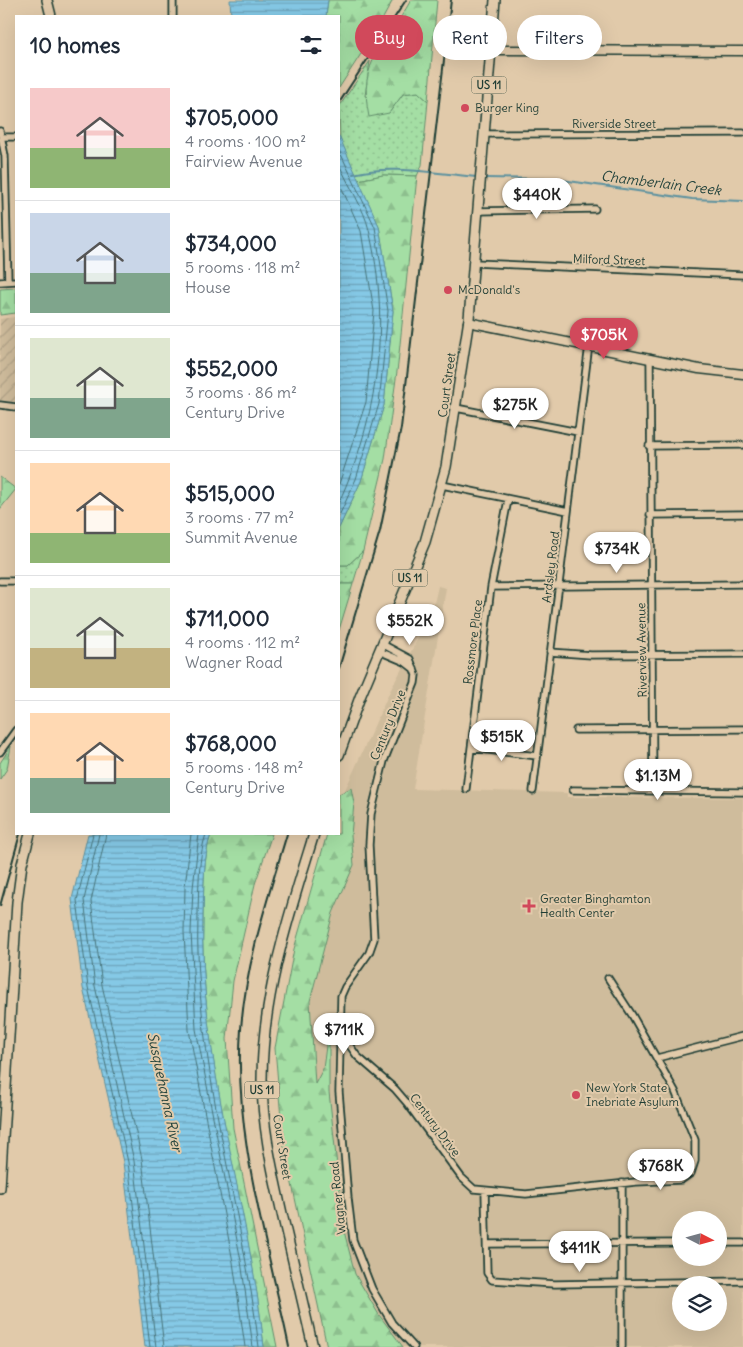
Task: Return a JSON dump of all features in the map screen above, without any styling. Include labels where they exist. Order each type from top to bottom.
[{"type":"main road","points":[[46,0],[51,15]]},
{"type":"main road","name":"Court Street","points":[[494,15],[495,0]]},
{"type":"main road","name":"Court Street","points":[[340,752],[380,648],[425,542],[442,485],[456,408],[468,322],[491,60]]},
{"type":"main road","points":[[0,1187],[17,902],[22,864],[30,835]]},
{"type":"main road","name":"Court Street","points":[[313,1347],[272,1168],[265,1127],[262,1082],[264,1034],[272,983],[314,835]]},
{"type":"street","points":[[173,0],[173,15]]},
{"type":"street","points":[[507,50],[743,51]]},
{"type":"street","name":"Riverside Street","points":[[485,134],[743,133]]},
{"type":"street","points":[[8,281],[7,190],[1,134],[15,137]]},
{"type":"street","points":[[479,211],[595,209]]},
{"type":"street","name":"Milford Street","points":[[474,263],[743,275]]},
{"type":"street","points":[[0,282],[15,281]]},
{"type":"street","points":[[468,322],[589,345],[699,369],[743,374]]},
{"type":"street","name":"Ardsley Road","points":[[533,791],[589,345]]},
{"type":"street","name":"Riverview Avenue","points":[[650,358],[649,446],[653,791]]},
{"type":"street","points":[[0,405],[15,407]]},
{"type":"street","points":[[456,408],[578,432]]},
{"type":"street","points":[[649,446],[743,445]]},
{"type":"street","points":[[442,485],[568,511]]},
{"type":"street","name":"Rossmore Place","points":[[466,789],[491,587],[508,500]]},
{"type":"street","points":[[650,515],[743,514]]},
{"type":"street","points":[[0,582],[15,581]]},
{"type":"street","points":[[491,587],[743,584]]},
{"type":"street","name":"Century Drive","points":[[380,648],[408,657],[414,669],[415,683],[384,761],[371,814],[369,845],[374,944],[342,991],[339,1030],[357,1056],[395,1089],[407,1103],[461,1177],[474,1189],[526,1194],[571,1191],[622,1183],[681,1180],[691,1173],[695,1140],[675,1091],[608,978]]},
{"type":"street","points":[[550,652],[651,655],[743,654]]},
{"type":"street","points":[[576,730],[743,729]]},
{"type":"street","points":[[0,752],[15,731]]},
{"type":"street","points":[[470,748],[537,756]]},
{"type":"street","points":[[573,790],[743,792]]},
{"type":"street","name":"Wagner Road","points":[[339,1030],[339,1092],[353,1240],[372,1289],[384,1312],[414,1347]]},
{"type":"street","points":[[657,1058],[743,1036]]},
{"type":"street","points":[[622,1183],[622,1347]]},
{"type":"street","points":[[485,1191],[487,1273],[492,1280],[498,1282],[622,1283],[743,1281]]},
{"type":"street","points":[[487,1244],[672,1243]]},
{"type":"street","points":[[728,1243],[743,1243]]},
{"type":"shaded area","points":[[15,317],[15,402],[0,401],[0,319]]},
{"type":"shaded area","name":"Greater Binghamton Health Center","points":[[438,586],[446,588],[413,789],[567,793],[567,797],[743,798],[743,1347],[348,1347],[306,1024],[340,835],[340,810],[345,790],[390,691],[432,612]]},
{"type":"green space","points":[[328,0],[393,0],[385,15],[355,15],[355,60],[357,60],[340,86],[340,15],[326,15]]},
{"type":"green space","points":[[411,0],[437,0],[436,15],[433,15],[433,45],[428,101],[418,92],[403,94],[389,113],[369,117],[366,97],[367,81],[373,60],[423,60],[423,15],[403,15]]},
{"type":"green space","points":[[370,61],[365,96],[389,113],[403,94],[418,92],[428,101],[422,165],[417,176],[383,175],[358,180],[340,140],[340,106]]},
{"type":"green space","points":[[383,175],[417,176],[398,364],[385,459],[363,551],[348,565],[340,565],[340,526],[361,481],[384,405],[393,311],[379,226],[358,180]]},
{"type":"green space","points":[[15,288],[15,313],[0,315],[0,289]]},
{"type":"green space","points":[[0,477],[15,490],[0,509]]},
{"type":"green space","points":[[363,551],[353,584],[340,584],[340,565],[348,565]]},
{"type":"green space","points":[[340,584],[353,584],[340,627]]},
{"type":"green space","points":[[11,746],[7,769],[0,779],[0,763]]},
{"type":"green space","points":[[351,788],[354,803],[351,835],[354,865],[333,913],[310,1001],[315,1084],[323,1069],[329,1023],[329,1092],[344,1231],[355,1274],[379,1315],[403,1347],[327,1347],[283,1142],[275,1048],[294,949],[327,835],[340,835],[340,794]]},
{"type":"green space","points":[[211,835],[272,835],[255,884],[233,981],[227,1039],[233,1128],[277,1347],[264,1347],[257,1292],[216,1076],[208,1022],[204,968],[203,913],[205,863]]},
{"type":"water","points":[[230,0],[328,0],[326,15],[231,15]]},
{"type":"water","points":[[340,138],[379,226],[393,311],[384,405],[361,481],[340,526]]},
{"type":"water","name":"Susquehanna River","points":[[88,835],[211,835],[205,863],[203,913],[204,968],[208,1022],[216,1076],[257,1292],[264,1347],[145,1347],[123,1162],[83,988],[72,899]]},
{"type":"waterway","name":"Chamberlain Creek","points":[[353,174],[368,171],[399,170],[477,177]]},
{"type":"waterway","name":"Chamberlain Creek","points":[[485,178],[555,179],[692,199],[743,201]]},
{"type":"railway","points":[[340,101],[406,0]]},
{"type":"railway","points":[[340,665],[380,531],[401,428],[451,0]]},
{"type":"railway","points":[[0,906],[20,835]]},
{"type":"railway","points":[[287,835],[265,906],[248,979],[241,1029],[240,1069],[242,1109],[254,1189],[289,1347]]},
{"type":"place","name":"Burger King","points":[[465,108]]},
{"type":"place","name":"McDonald's","points":[[448,290]]},
{"type":"place","name":"Greater Binghamton Health Center","points":[[529,906]]},
{"type":"place","name":"New York State Inebriate Asylum","points":[[576,1095]]}]
